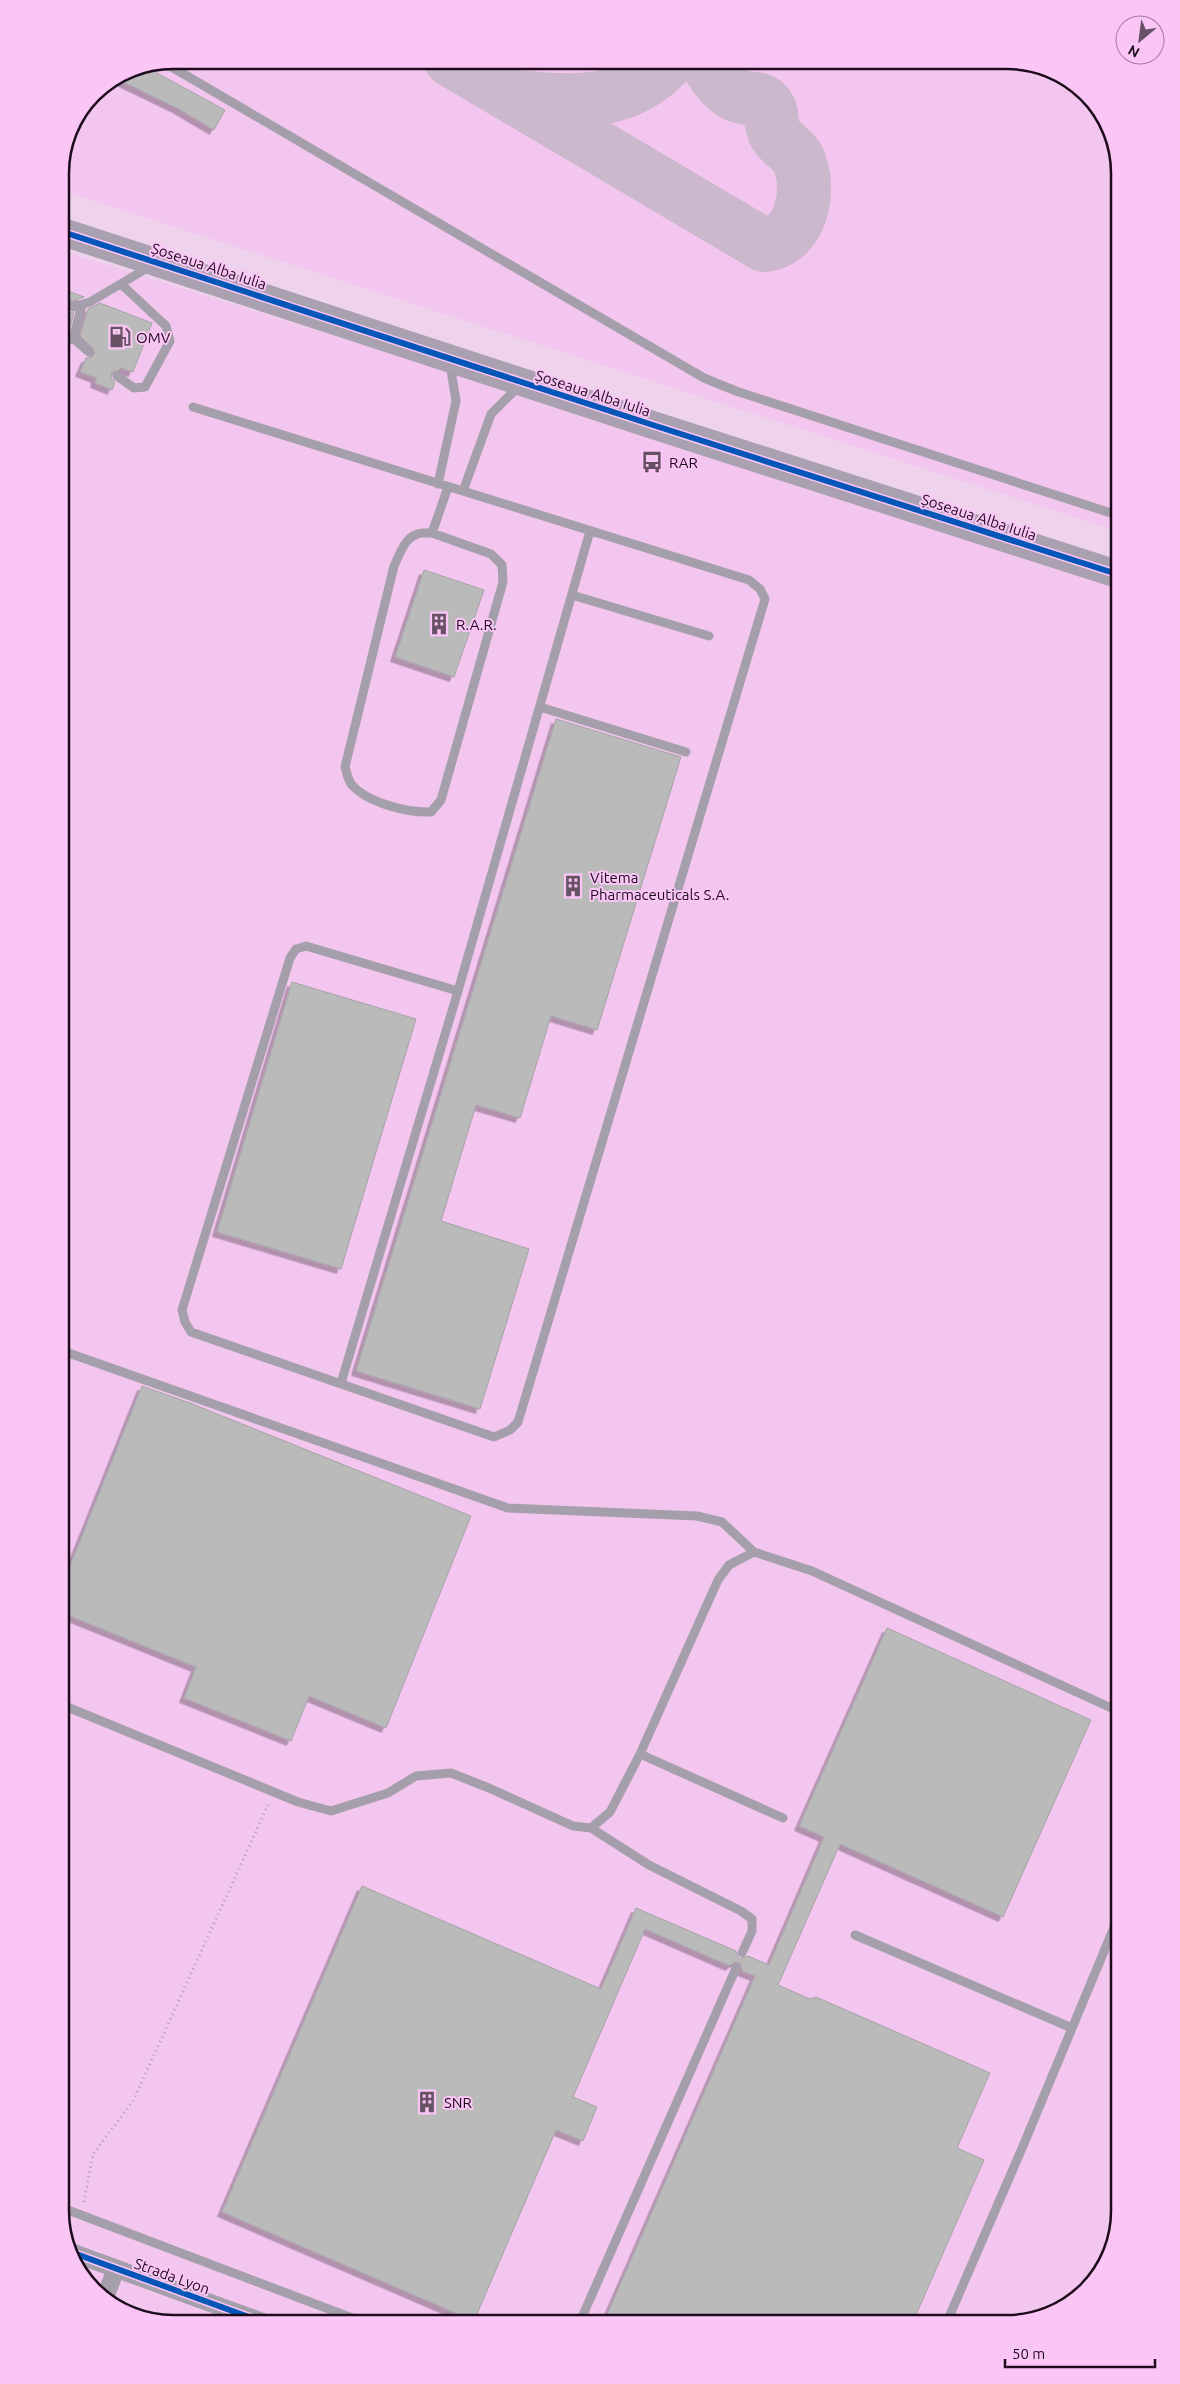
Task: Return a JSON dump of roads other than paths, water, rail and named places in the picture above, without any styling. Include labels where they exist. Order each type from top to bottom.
[{"type":"main road","name":"Șoseaua Alba Iulia","points":[[69,234],[522,383],[1111,572]]},
{"type":"street","name":"Strada Lyon","points":[[80,2256],[243,2315]]},
{"type":"street","points":[[107,2292],[116,2269]]},
{"type":"lane","points":[[175,69],[704,378],[736,391],[1111,513]]},
{"type":"lane","points":[[69,305],[82,306],[156,262]]},
{"type":"lane","points":[[117,376],[134,388],[145,387],[170,341],[166,326],[121,284]]},
{"type":"lane","points":[[69,340],[73,338],[82,306]]},
{"type":"lane","points":[[73,338],[89,352]]},
{"type":"lane","points":[[438,484],[456,401],[449,359]]},
{"type":"lane","points":[[463,491],[491,414],[522,383]]},
{"type":"lane","points":[[193,407],[749,580],[760,589],[765,599],[518,1422],[510,1430],[494,1436],[191,1332],[185,1322],[182,1310],[290,958],[296,949],[306,946],[458,991]]},
{"type":"lane","points":[[432,533],[448,487]]},
{"type":"lane","points":[[341,1383],[458,991],[590,531]]},
{"type":"lane","points":[[432,533],[491,554],[502,565],[503,582],[441,800],[431,812],[415,812],[363,795],[350,784],[345,767],[394,566],[406,542],[413,534],[432,533]]},
{"type":"lane","points":[[572,595],[709,636]]},
{"type":"lane","points":[[540,707],[686,752]]},
{"type":"lane","points":[[69,1353],[508,1508],[697,1516],[722,1522],[754,1552],[812,1571],[1111,1708]]},
{"type":"lane","points":[[591,1828],[610,1812],[640,1754],[718,1580],[729,1565],[754,1552]]},
{"type":"lane","points":[[69,1708],[298,1802],[331,1811],[388,1793],[416,1776],[450,1773],[573,1826],[591,1828],[650,1865],[752,1919],[752,1931],[742,1953]]},
{"type":"lane","points":[[640,1754],[783,1818]]},
{"type":"lane","points":[[854,1935],[1072,2028]]},
{"type":"lane","points":[[950,2315],[1111,1935]]},
{"type":"lane","points":[[582,2315],[736,1968]]},
{"type":"lane","points":[[69,2210],[344,2315]]},
{"type":"place","name":"OMV","points":[[120,337]]},
{"type":"place","name":"RAR","points":[[652,462]]},
{"type":"place","name":"R.A.R.","points":[[439,624]]},
{"type":"place","name":"Vitema Pharmaceuticals S.A.","points":[[573,886]]},
{"type":"place","name":"SNR","points":[[427,2102]]}]
